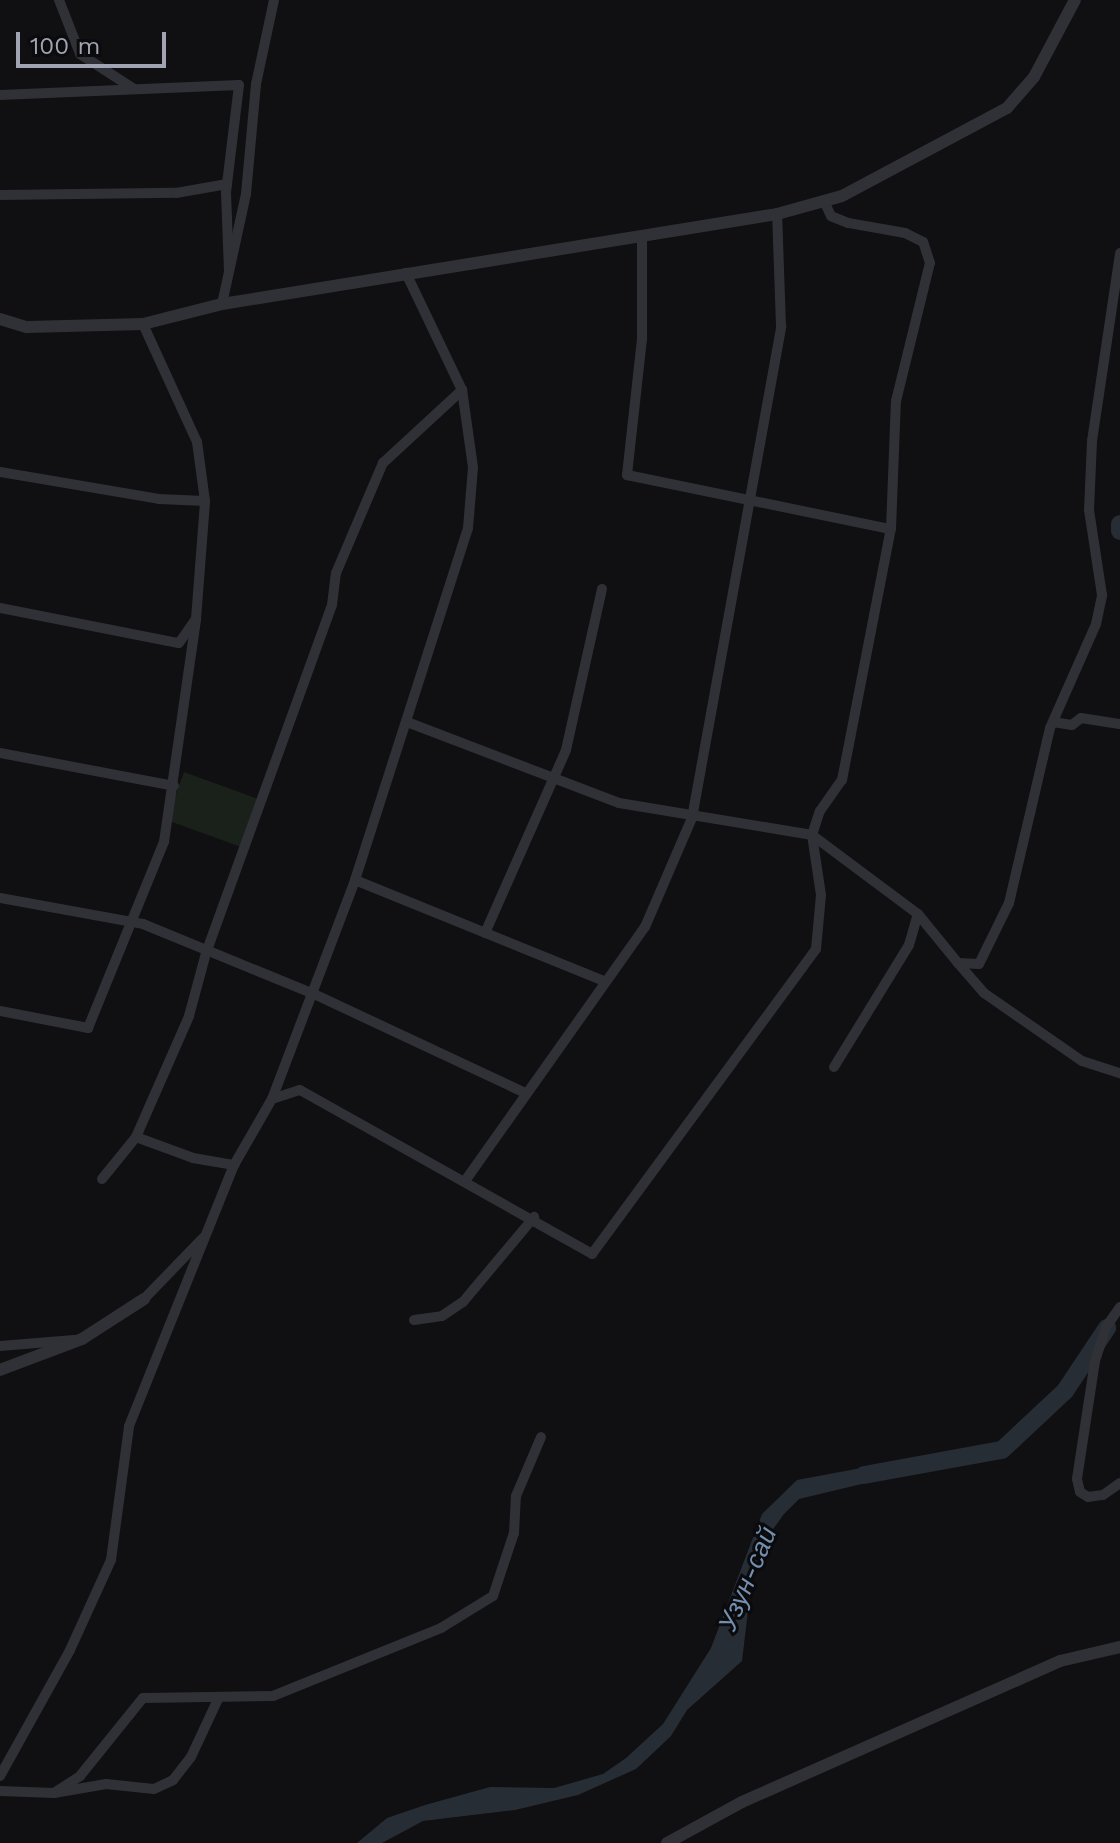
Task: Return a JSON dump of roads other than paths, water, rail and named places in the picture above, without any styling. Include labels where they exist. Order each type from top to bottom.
[{"type":"street","points":[[59,0],[80,54],[135,89]]},
{"type":"street","points":[[222,304],[246,194],[256,84],[274,0]]},
{"type":"street","points":[[0,319],[27,327],[143,324],[222,304],[777,214],[824,201],[1007,108],[1034,77],[1075,0]]},
{"type":"street","points":[[0,95],[239,85],[227,184],[229,270]]},
{"type":"street","points":[[0,195],[176,193],[227,184]]},
{"type":"street","points":[[272,1099],[300,1090],[534,1217],[592,1254],[660,1156],[750,1043],[816,949],[821,895],[812,835],[820,811],[842,780],[891,529],[896,401],[930,263],[923,242],[905,233],[848,223],[831,216],[824,201]]},
{"type":"street","points":[[465,1181],[645,927],[692,818],[752,504],[781,326],[777,214]]},
{"type":"street","points":[[642,236],[642,339],[627,475],[752,504],[891,529]]},
{"type":"street","points":[[958,963],[979,964],[992,947],[1009,903],[1053,722],[1096,624],[1102,595],[1089,510],[1092,441],[1120,253]]},
{"type":"street","points":[[0,1776],[70,1650],[111,1560],[129,1426],[177,1315],[204,1236],[234,1165],[272,1099],[314,994],[355,880],[468,528],[473,467],[462,390],[406,273]]},
{"type":"street","points":[[0,1011],[88,1028],[164,842],[196,619],[205,501],[197,442],[143,324]]},
{"type":"street","points":[[102,1179],[136,1137],[189,1016],[206,953],[332,605],[336,573],[383,463],[462,390]]},
{"type":"street","points":[[0,472],[159,499],[205,501]]},
{"type":"street","points":[[485,933],[566,750],[602,589]]},
{"type":"street","points":[[0,608],[179,643],[196,619]]},
{"type":"street","points":[[1053,722],[1072,725],[1081,718],[1120,724]]},
{"type":"street","points":[[407,722],[619,803],[692,818],[812,835],[918,914],[958,963],[966,979],[984,993],[1082,1061],[1120,1073]]},
{"type":"street","points":[[0,753],[174,786]]},
{"type":"street","points":[[355,880],[604,981]]},
{"type":"street","points":[[0,898],[133,923],[314,994],[527,1094]]},
{"type":"street","points":[[834,1067],[903,956],[918,914]]},
{"type":"street","points":[[136,1137],[193,1158],[234,1165]]},
{"type":"street","points":[[414,1320],[442,1316],[463,1302],[534,1217]]},
{"type":"street","points":[[0,1370],[82,1339],[144,1299],[204,1236]]},
{"type":"street","points":[[1120,1307],[1106,1327],[1095,1361],[1077,1479],[1080,1492],[1088,1497],[1103,1495],[1120,1483]]},
{"type":"street","points":[[0,1346],[82,1339]]},
{"type":"street","points":[[54,1793],[80,1776],[143,1698],[273,1696],[441,1628],[493,1596],[514,1533],[516,1496],[541,1437]]},
{"type":"street","points":[[667,1843],[742,1802],[1060,1661],[1120,1647]]},
{"type":"street","points":[[0,1791],[54,1793],[106,1784],[154,1789],[173,1780],[191,1757],[218,1699]]},
{"type":"water","points":[[888,1463],[887,1478],[799,1499],[784,1514],[766,1539],[752,1578],[742,1661],[687,1710],[671,1736],[636,1769],[578,1795],[515,1810],[423,1821],[382,1843],[357,1843],[387,1818],[425,1805],[490,1787],[554,1788],[603,1774],[626,1758],[663,1724],[711,1648],[762,1514],[797,1480]]},
{"type":"waterway","name":"Узун-сай","points":[[1120,524],[1120,531]]},
{"type":"waterway","name":"Узун-сай","points":[[864,1475],[1002,1450],[1065,1391],[1107,1328]]}]
